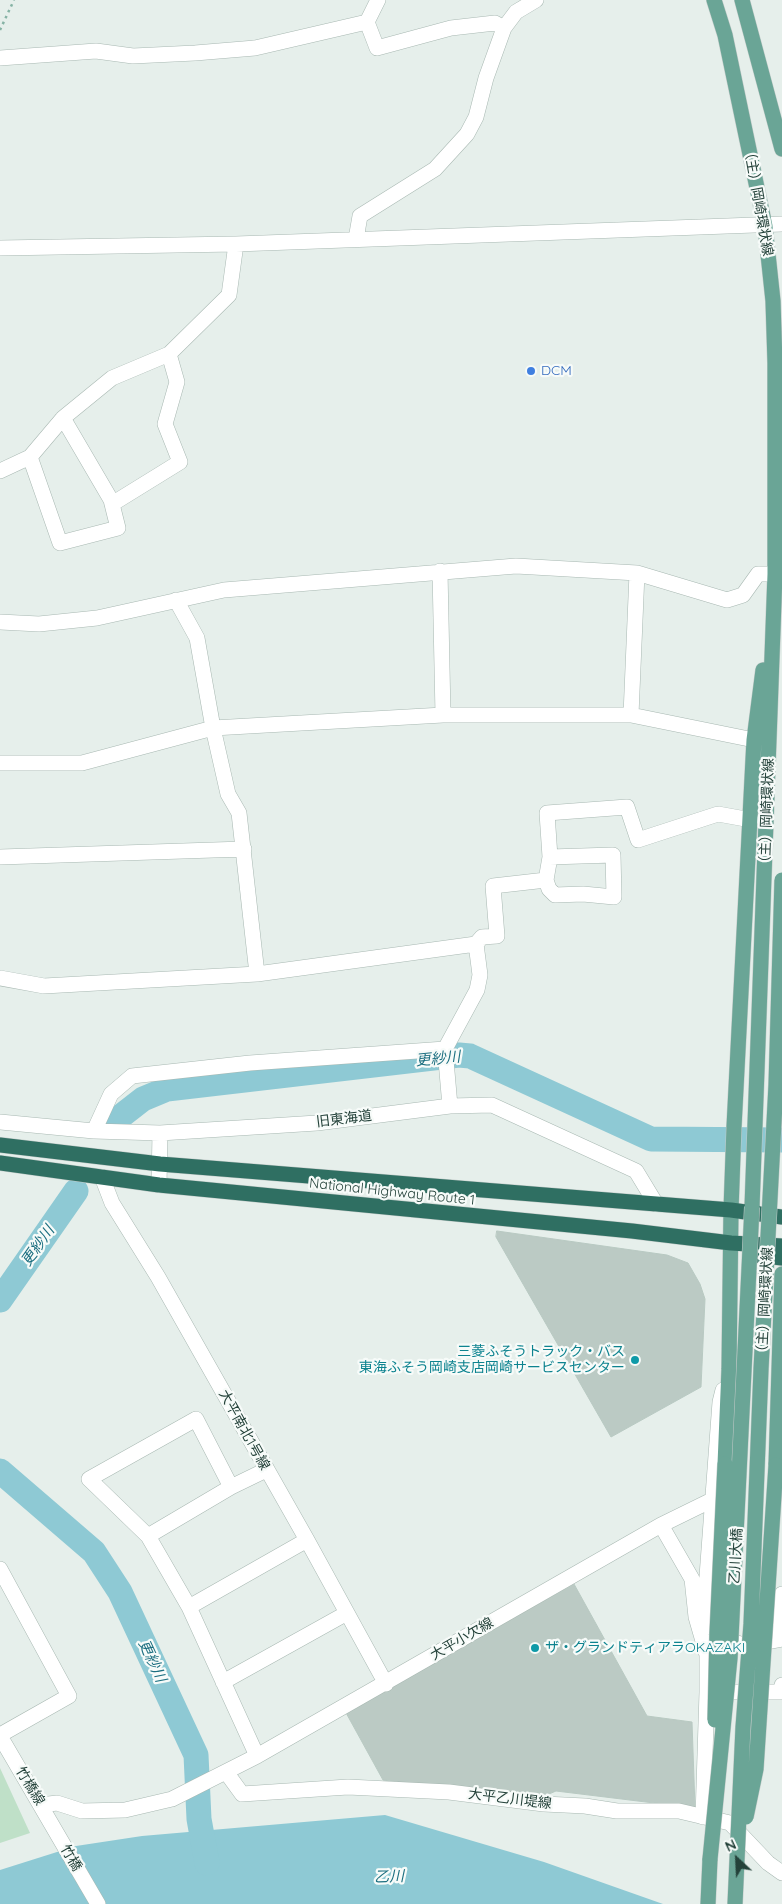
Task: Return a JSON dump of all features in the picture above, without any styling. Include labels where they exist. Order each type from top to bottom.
[{"type":"highway","name":"National Highway Route 1","points":[[0,1146],[160,1164],[731,1210],[782,1216]]},
{"type":"highway","name":"National Highway Route 1","points":[[0,1164],[159,1185],[632,1231],[731,1247],[782,1246]]},
{"type":"highway","points":[[731,1247],[782,1258]]},
{"type":"main road","name":"（主）岡崎環状線","points":[[714,0],[725,35],[765,226],[773,301],[775,354],[775,574],[752,1207]]},
{"type":"main road","points":[[742,0],[782,150]]},
{"type":"main road","points":[[710,1859],[717,1633],[729,1369],[734,1127],[754,740],[775,574]]},
{"type":"main road","name":"（主）岡崎環状線","points":[[737,1860],[742,1727],[750,1624],[776,1085],[782,880]]},
{"type":"main road","name":"乙川大橋","points":[[708,1904],[710,1859],[730,1658],[752,1207]]},
{"type":"main road","points":[[735,1904],[737,1860],[756,1769],[776,1465],[782,1274]]},
{"type":"street","points":[[378,0],[367,22],[377,48],[451,28],[495,23],[504,28]]},
{"type":"street","points":[[356,239],[360,216],[435,169],[467,134],[476,117],[486,78],[504,28],[516,12],[536,0]]},
{"type":"street","points":[[0,58],[96,51],[133,56],[255,48],[367,22]]},
{"type":"street","points":[[0,248],[236,244],[782,224]]},
{"type":"street","points":[[765,226],[782,233]]},
{"type":"street","points":[[0,471],[30,457],[63,418],[112,378],[169,354],[229,295],[236,244]]},
{"type":"street","points":[[112,504],[180,462],[165,424],[177,382],[169,354]]},
{"type":"street","points":[[30,457],[60,543],[118,528],[112,504],[63,418]]},
{"type":"street","points":[[0,622],[39,624],[97,618],[224,590],[516,566],[637,573],[726,600],[742,595],[758,574],[775,574]]},
{"type":"street","points":[[440,571],[443,715]]},
{"type":"street","points":[[631,715],[637,573]]},
{"type":"street","points":[[176,600],[198,638],[213,728],[228,794],[239,812],[257,974]]},
{"type":"street","points":[[0,763],[82,763],[213,728],[443,715],[631,715],[754,740]]},
{"type":"street","points":[[550,856],[613,855],[614,897],[583,894],[555,895],[549,889],[546,880],[550,856],[546,813],[627,807],[638,840],[718,814],[751,820]]},
{"type":"street","points":[[0,857],[244,849]]},
{"type":"street","points":[[0,978],[44,986],[257,974],[476,944],[482,937],[497,936],[492,886],[546,880]]},
{"type":"street","points":[[450,1106],[445,1048],[477,990],[480,975],[476,944]]},
{"type":"street","points":[[94,1131],[111,1094],[132,1076],[250,1063],[445,1048]]},
{"type":"street","name":"旧東海道","points":[[0,1122],[94,1131],[160,1133],[317,1123],[450,1106],[492,1105],[636,1171],[656,1204]]},
{"type":"street","points":[[159,1185],[160,1133]]},
{"type":"street","name":"大平南北1号線","points":[[102,1177],[112,1203],[158,1277],[386,1684]]},
{"type":"street","points":[[729,1369],[720,1402],[705,1603],[708,1619],[715,1631],[724,1640],[740,1644],[756,1644],[780,1639],[782,1594]]},
{"type":"street","points":[[778,1382],[782,1417]]},
{"type":"street","points":[[231,1487],[196,1419],[89,1479],[148,1536],[189,1607],[257,1756]]},
{"type":"street","points":[[148,1536],[231,1487],[266,1470]]},
{"type":"street","name":"大平小欠線","points":[[43,1808],[56,1803],[82,1811],[125,1810],[172,1799],[257,1756],[386,1684],[660,1525],[712,1500]]},
{"type":"street","points":[[660,1525],[692,1579],[696,1617],[706,1655],[703,1817]]},
{"type":"street","points":[[189,1607],[307,1540]]},
{"type":"street","points":[[0,1569],[69,1696],[0,1735]]},
{"type":"street","points":[[223,1682],[347,1614]]},
{"type":"street","points":[[706,1692],[781,1692],[782,1685]]},
{"type":"street","name":"竹橋線","points":[[0,1735],[43,1808]]},
{"type":"street","name":"大平乙川堤線","points":[[220,1776],[242,1794],[348,1787],[440,1792],[544,1804],[585,1806],[617,1811],[680,1812],[730,1823],[768,1863],[782,1873]]},
{"type":"street","name":"竹橋","points":[[43,1808],[98,1904]]},
{"type":"path","points":[[0,30],[14,0]]},
{"type":"green space","points":[[0,1768],[30,1833],[0,1843]]},
{"type":"water","name":"乙川","points":[[385,1815],[544,1862],[663,1904],[0,1904],[0,1870],[76,1846],[142,1836]]},
{"type":"building","name":"三菱ふそうトラック・バス 東海ふそう岡崎支店岡崎サービスセンター","points":[[497,1231],[667,1255],[688,1263],[700,1284],[705,1299],[701,1387],[611,1437],[496,1237]]},
{"type":"building","name":"ザ・グランドティアラOKAZAKI","points":[[574,1584],[647,1716],[692,1722],[695,1808],[556,1791],[535,1800],[383,1780],[345,1711]]},
{"type":"waterway","name":"更紗川","points":[[116,1120],[143,1099],[167,1089],[459,1055],[470,1056],[651,1139],[782,1140]]},
{"type":"waterway","name":"更紗川","points":[[0,1300],[76,1191]]},
{"type":"waterway","name":"更紗川","points":[[0,1471],[94,1552],[120,1592],[196,1755],[199,1819],[207,1863]]},
{"type":"place","name":"DCM","points":[[531,371]]},
{"type":"place","name":"三菱ふそうトラック・バス 東海ふそう岡崎支店岡崎サービスセンター","points":[[635,1360]]},
{"type":"place","name":"ザ・グランドティアラOKAZAKI","points":[[535,1648]]}]
